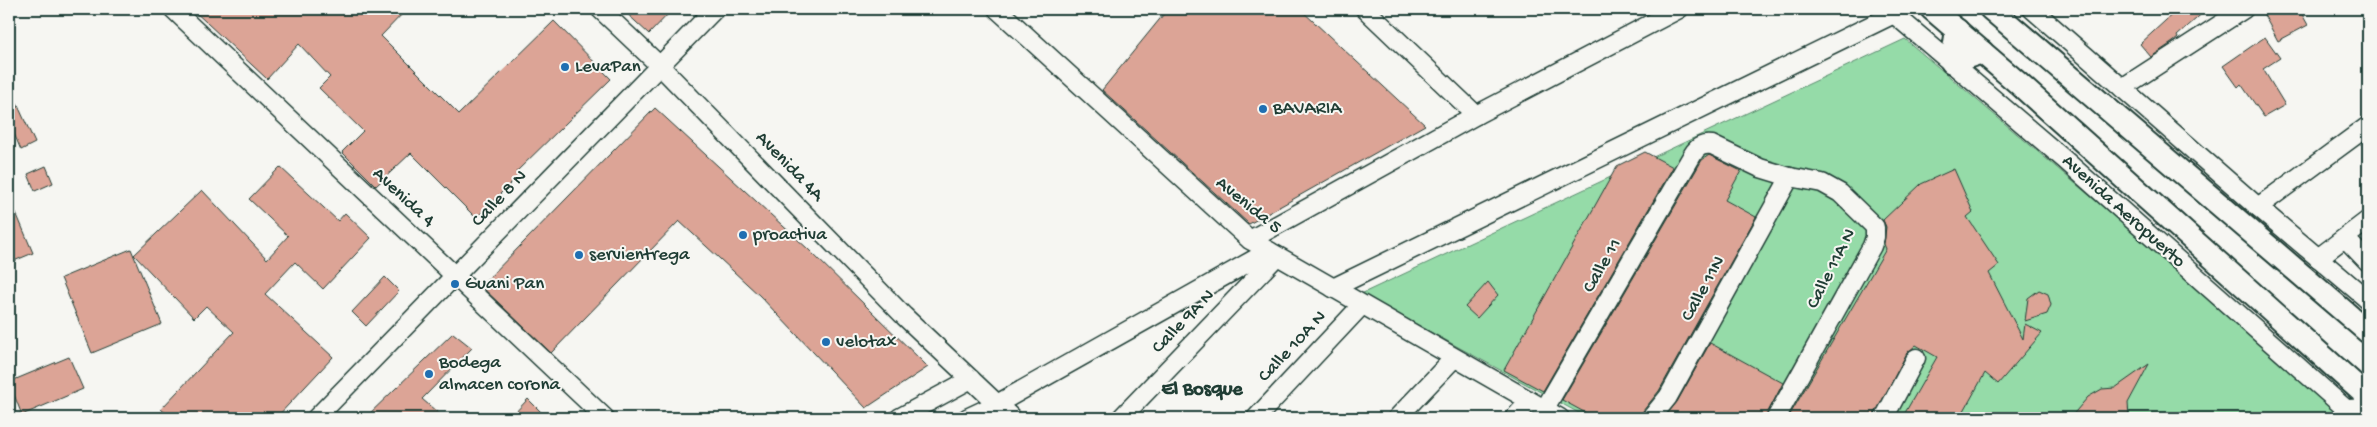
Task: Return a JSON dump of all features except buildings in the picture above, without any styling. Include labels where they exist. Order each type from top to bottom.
[{"type":"main road","name":"Avenida Aeropuerto","points":[[1932,9],[2368,397]]},
{"type":"main road","points":[[1991,9],[2368,332]]},
{"type":"main road","points":[[1957,30],[1952,62],[1982,52]]},
{"type":"street","name":"Avenida 4","points":[[173,9],[605,418]]},
{"type":"street","name":"Avenida 4A","points":[[600,9],[660,66],[904,316],[1012,418]]},
{"type":"street","name":"Calle 8 N","points":[[316,418],[715,9]]},
{"type":"street","name":"Avenida 5","points":[[997,9],[1250,240],[1560,418]]},
{"type":"street","points":[[1365,9],[1476,115]]},
{"type":"street","points":[[1250,240],[1476,115],[1679,9]]},
{"type":"street","points":[[2032,9],[2258,207],[2368,300]]},
{"type":"street","points":[[2122,88],[2244,9]]},
{"type":"street","points":[[1333,288],[1891,11]]},
{"type":"street","name":"Avenida Aeropuerto","points":[[1891,11],[2357,413]]},
{"type":"street","points":[[2258,207],[2368,126]]},
{"type":"street","name":"Calle 11A N","points":[[1701,146],[1712,145],[1760,168],[1790,177],[1822,183],[1840,193],[1875,227],[1875,238],[1776,418]]},
{"type":"street","name":"Calle 11","points":[[1514,418],[1537,406],[1693,154],[1701,146]]},
{"type":"street","name":"Calle 11N","points":[[1651,418],[1672,389],[1790,177]]},
{"type":"street","points":[[2318,258],[2368,220]]},
{"type":"street","points":[[2344,238],[2368,262]]},
{"type":"street","points":[[966,418],[997,404],[1273,254]]},
{"type":"street","name":"Calle 9A N","points":[[1121,418],[1273,254]]},
{"type":"street","name":"Calle 10A N","points":[[1256,418],[1362,305]]},
{"type":"street","points":[[1397,418],[1454,358]]},
{"type":"street","points":[[1884,418],[1916,358]]},
{"type":"street","points":[[899,418],[970,379]]},
{"type":"green space","points":[[1905,39],[2352,418],[1588,418],[1361,294]]},
{"type":"place","name":"LevaPan","points":[[565,67]]},
{"type":"place","name":"BAVARIA","points":[[1263,109]]},
{"type":"place","name":"proactiva","points":[[743,235]]},
{"type":"place","name":"servientrega","points":[[579,255]]},
{"type":"place","name":"Guani Pan","points":[[455,284]]},
{"type":"place","name":"velotax","points":[[826,342]]},
{"type":"place","name":"Bodega almacen corona","points":[[429,374]]},
{"type":"district","name":"El Bosque","points":[[1202,390]]}]
